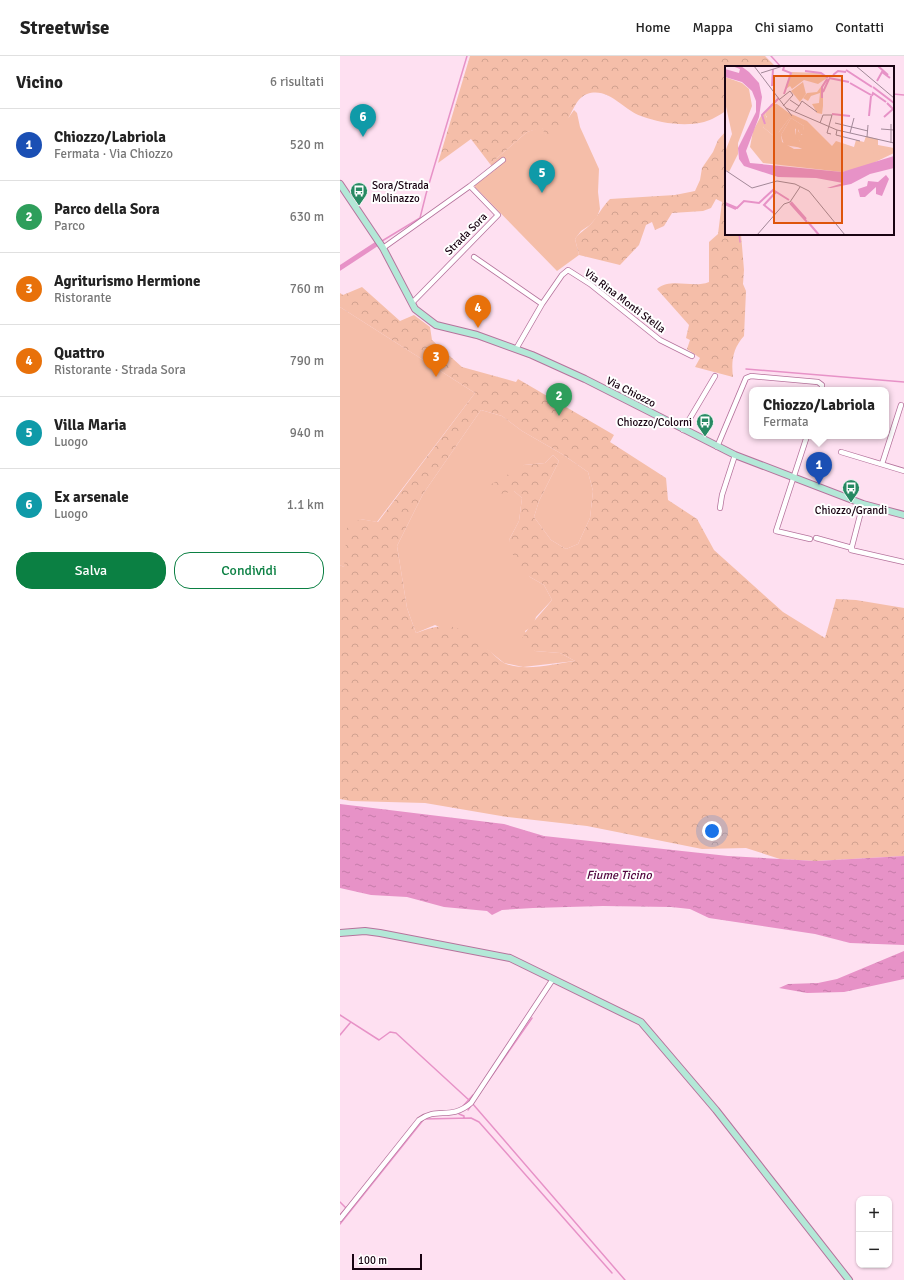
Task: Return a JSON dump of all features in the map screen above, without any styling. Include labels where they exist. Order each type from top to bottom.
[{"type":"street","points":[[383,248],[470,186],[503,160]]},
{"type":"street","points":[[340,184],[383,248],[412,303],[420,314],[436,325],[477,335],[516,348],[542,304]]},
{"type":"street","name":"Strada Sora","points":[[412,303],[498,215],[470,186]]},
{"type":"street","name":"Strada Sora","points":[[474,257],[542,304]]},
{"type":"street","name":"Via Rina Monti Stella","points":[[542,304],[562,275],[568,270],[590,284],[660,340],[692,356]]},
{"type":"street","name":"Via Chiozzo","points":[[516,348],[584,379],[735,455],[863,504],[904,516]]},
{"type":"street","points":[[683,430],[715,376]]},
{"type":"street","points":[[717,447],[746,378],[751,376],[818,382],[822,385],[822,387]]},
{"type":"street","points":[[882,464],[901,405]]},
{"type":"street","points":[[806,439],[776,531],[810,539]]},
{"type":"street","points":[[841,452],[904,471]]},
{"type":"street","points":[[720,508],[722,495],[735,455]]},
{"type":"street","points":[[852,548],[863,504]]},
{"type":"street","points":[[816,538],[852,548],[851,550],[904,562]]},
{"type":"street","points":[[340,933],[365,931],[380,933],[510,958],[631,1016],[650,1030],[716,1110],[849,1280]]},
{"type":"street","points":[[340,1219],[419,1120],[426,1115],[436,1113],[452,1114],[462,1111],[471,1103],[553,978]]},
{"type":"green space","points":[[470,56],[765,56],[775,66],[725,66],[725,112],[713,119],[704,122],[672,124],[656,121],[635,113],[609,96],[595,92],[583,96],[579,100],[565,123],[556,131],[546,136],[542,128],[527,132],[490,164],[471,139],[438,163]]},
{"type":"green space","points":[[574,110],[577,113],[580,127],[599,169],[598,192],[600,209],[597,217],[590,225],[581,231],[575,239],[579,255],[557,271],[474,186],[495,170],[490,164],[527,132],[542,127],[546,135],[569,117]]},
{"type":"green space","points":[[725,132],[725,235],[741,235],[744,270],[743,284],[746,291],[744,336],[735,350],[732,366],[733,377],[695,367],[700,358],[687,349],[690,340],[686,338],[689,325],[657,289],[676,283],[702,284],[709,282],[709,242],[718,234],[722,202],[716,199],[711,208],[703,211],[672,213],[664,226],[655,230],[652,222],[646,225],[639,245],[620,265],[579,255],[575,239],[591,224],[610,199],[675,195],[695,191],[700,180],[702,168],[713,152],[718,140]]},
{"type":"green space","points":[[362,287],[400,321],[414,315],[430,327],[432,340],[462,367],[516,382],[518,379],[614,435],[610,442],[666,478],[668,500],[697,519],[714,550],[783,612],[825,638],[836,599],[856,600],[904,608],[904,856],[816,861],[780,859],[746,848],[702,849],[587,826],[507,817],[425,803],[351,801],[340,799],[340,565],[344,567],[347,528],[360,519],[378,522],[475,393],[340,307],[340,293],[343,295]],"holes":[[[481,410],[502,416],[522,431],[562,454],[588,472],[593,491],[590,518],[578,544],[566,549],[551,540],[534,517],[539,501],[559,461],[553,455],[545,463],[524,465],[490,485],[496,495],[514,491],[522,498],[519,521],[509,540],[514,559],[530,577],[544,585],[552,600],[531,625],[520,642],[535,651],[560,653],[575,661],[530,667],[512,666],[502,662],[472,636],[456,628],[440,626],[416,633],[407,608],[397,546],[423,494]]]},
{"type":"green space","points":[[340,307],[475,393],[377,522],[360,519],[344,567],[340,565]]},
{"type":"green space","points":[[481,410],[502,416],[522,431],[562,454],[588,472],[593,491],[590,518],[578,544],[566,549],[551,540],[534,517],[539,501],[559,461],[553,455],[545,463],[524,465],[514,491],[522,498],[519,521],[509,540],[530,577],[544,585],[552,600],[536,617],[533,626],[525,631],[535,651],[560,653],[575,661],[523,667],[504,663],[488,650],[435,625],[416,633],[407,608],[397,546],[423,494]]},
{"type":"water","name":"Fiume Ticino","points":[[340,804],[504,824],[544,836],[728,856],[816,861],[904,856],[904,945],[850,943],[815,934],[709,918],[690,909],[671,907],[603,906],[533,908],[502,910],[492,915],[487,911],[444,907],[407,897],[371,895],[340,888]]},
{"type":"water","points":[[904,951],[904,979],[844,992],[807,993],[779,988],[788,984],[818,983],[837,979]]},
{"type":"waterway","points":[[382,241],[420,218],[467,56]]},
{"type":"waterway","points":[[771,56],[780,66]]},
{"type":"waterway","points":[[894,94],[904,95]]},
{"type":"waterway","points":[[739,235],[740,242]]},
{"type":"waterway","points":[[340,268],[378,243]]},
{"type":"waterway","points":[[746,369],[904,382]]},
{"type":"waterway","points":[[340,1015],[379,1040],[390,1032],[396,1033],[470,1101]]},
{"type":"waterway","points":[[468,1110],[532,1018]]},
{"type":"waterway","points":[[340,1035],[350,1023]]},
{"type":"waterway","points":[[464,1105],[473,1095]]},
{"type":"waterway","points":[[472,1103],[625,1280]]},
{"type":"waterway","points":[[459,1114],[464,1116],[464,1118]]},
{"type":"waterway","points":[[340,1224],[424,1119],[471,1118],[479,1122],[612,1273]]},
{"type":"waterway","points":[[340,1202],[346,1208],[340,1215]]},
{"type":"place","name":"Ex arsenale","points":[[363,137]]},
{"type":"place","name":"Villa Maria","points":[[542,193]]},
{"type":"place","name":"Sora/Strada Molinazzo","points":[[359,206]]},
{"type":"place","name":"Quattro","points":[[478,328]]},
{"type":"place","name":"Agriturismo Hermione","points":[[436,377]]},
{"type":"place","name":"Parco della Sora","points":[[559,416]]},
{"type":"place","name":"Chiozzo/Colorni","points":[[705,437]]},
{"type":"place","name":"Chiozzo/Labriola","points":[[819,485]]},
{"type":"place","name":"Chiozzo/Grandi","points":[[851,503]]}]
